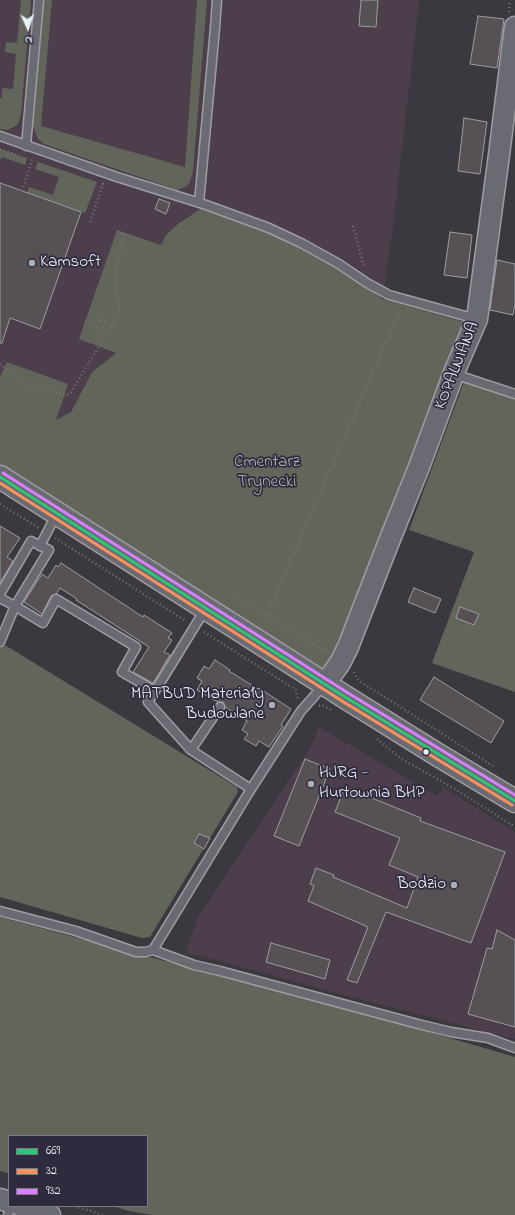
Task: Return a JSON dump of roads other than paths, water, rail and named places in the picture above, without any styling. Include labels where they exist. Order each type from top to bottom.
[{"type":"main road","points":[[0,477],[325,684],[438,755],[515,801]]},
{"type":"street","name":"KOPALNIANA","points":[[325,684],[340,663],[348,647],[419,467],[453,374],[477,319],[515,28]]},
{"type":"street","points":[[24,1207],[50,1215]]},
{"type":"lane","points":[[26,146],[39,0]]},
{"type":"lane","points":[[199,203],[217,0]]},
{"type":"lane","points":[[0,136],[269,228],[301,243],[339,264],[367,283],[389,295],[477,319]]},
{"type":"lane","points":[[453,374],[515,394]]},
{"type":"lane","points":[[40,546],[57,514]]},
{"type":"lane","points":[[0,594],[31,541],[49,550],[15,606],[0,642]]},
{"type":"lane","points":[[0,598],[43,623],[56,599],[136,647],[122,672],[155,691]]},
{"type":"lane","points":[[206,608],[148,702],[191,750],[251,789]]},
{"type":"lane","points":[[153,950],[251,789],[304,707],[325,684]]},
{"type":"lane","points":[[191,750],[220,707]]},
{"type":"lane","points":[[0,911],[76,932],[136,952],[153,950],[194,965],[418,1024],[451,1032],[488,1038],[515,1048]]},
{"type":"place","name":"Kamsoft","points":[[32,263]]},
{"type":"place","name":"MATBUD Materiały Budowlane","points":[[272,705]]},
{"type":"place","name":"HJRG - Hurtownia BHP","points":[[311,784]]},
{"type":"place","name":"Bodzio","points":[[454,885]]},
{"type":"park label","name":"Cmentarz Trynecki","points":[[267,473]]}]
